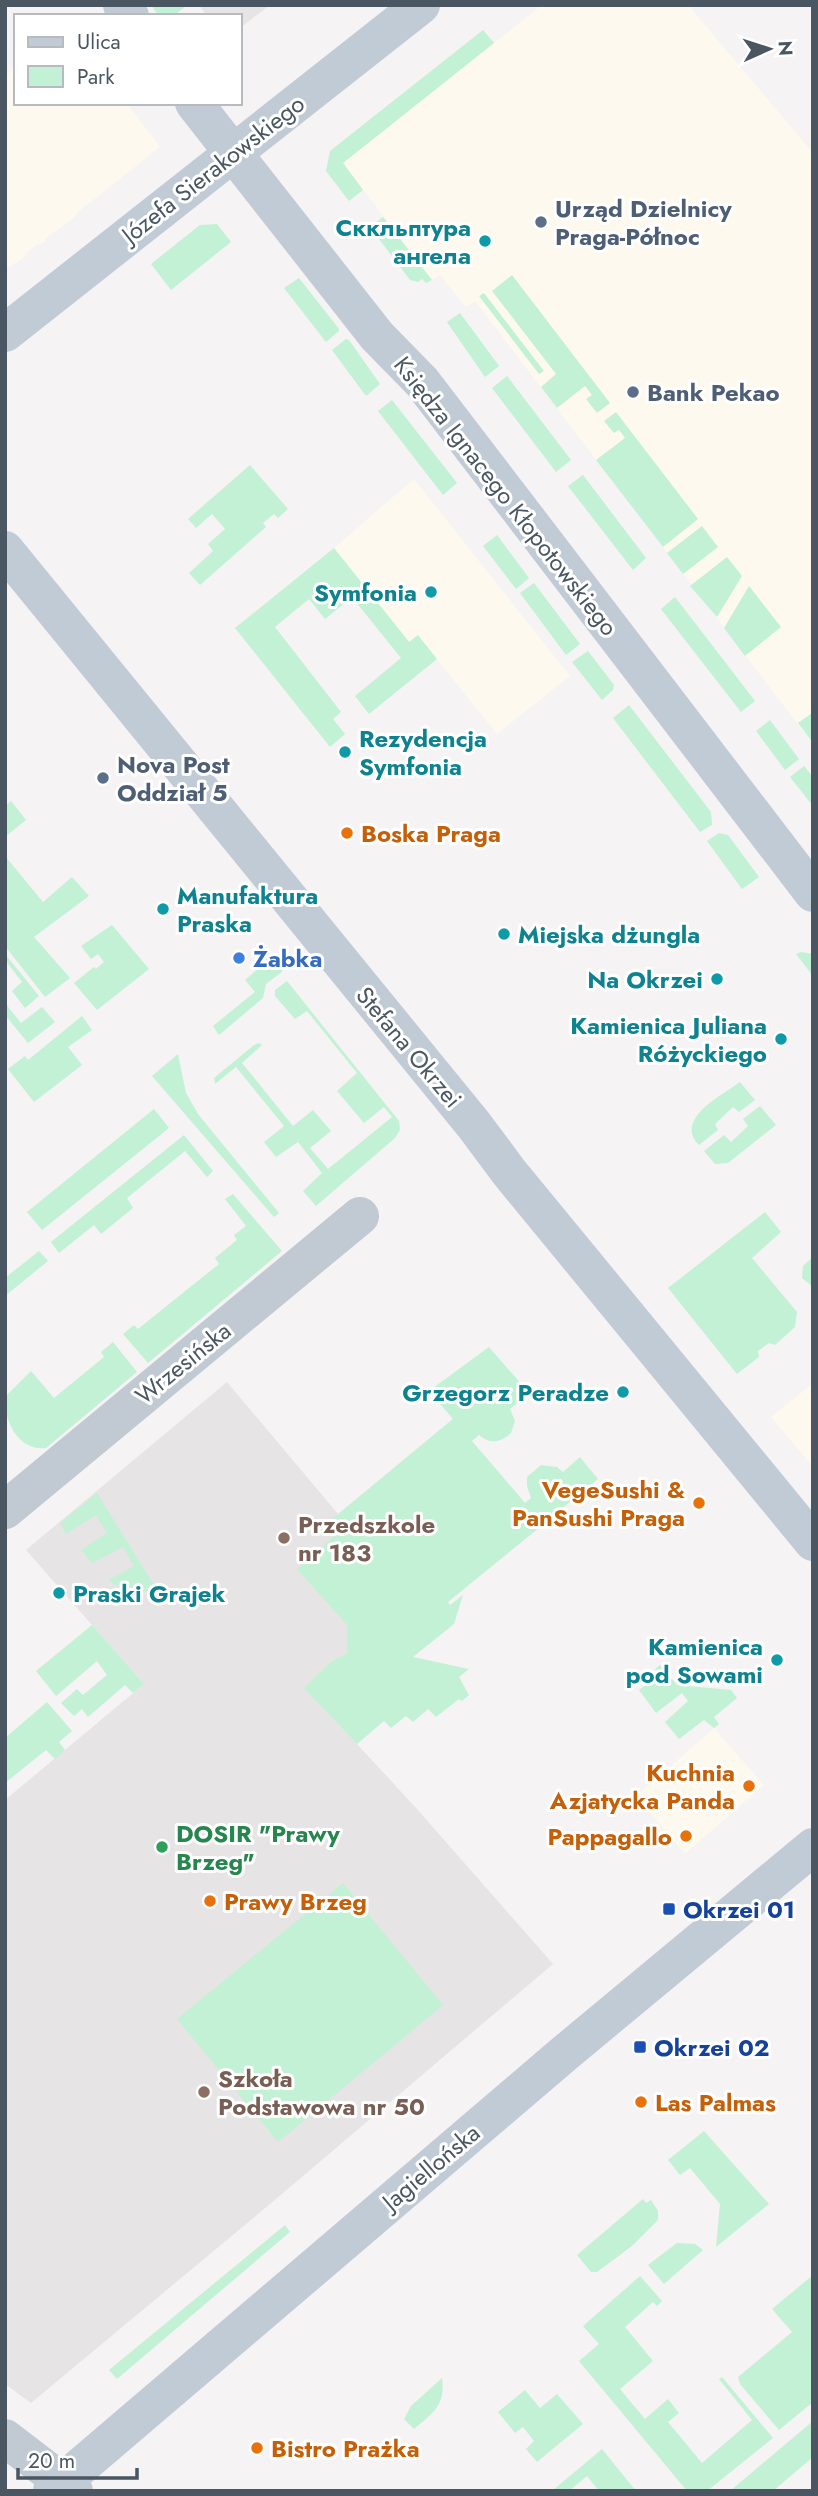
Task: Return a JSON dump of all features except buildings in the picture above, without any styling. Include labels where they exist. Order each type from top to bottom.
[{"type":"street","name":"Józefa Sierakowskiego","points":[[5,333],[421,5]]},
{"type":"street","name":"Księdza Ignacego Kłopotowskiego","points":[[196,105],[377,336],[422,382],[813,893]]},
{"type":"street","name":"Stefana Okrzei","points":[[5,550],[813,1542]]},
{"type":"street","name":"Wrzesińska","points":[[5,1510],[360,1216]]},
{"type":"street","name":"Jagiellońska","points":[[63,2488],[583,2037],[813,1847]]},
{"type":"street","points":[[5,2438],[63,2488]]},
{"type":"shaded area","points":[[199,5],[270,5],[242,26],[242,14],[206,14]]},
{"type":"shaded area","points":[[542,5],[688,5],[813,153],[813,744],[475,301],[466,307],[440,275],[432,280],[343,163]]},
{"type":"shaded area","points":[[14,69],[14,105],[128,105],[160,147],[51,234],[46,241],[38,244],[5,270],[5,76]]},
{"type":"shaded area","name":"Symfonia","points":[[414,479],[570,676],[497,734],[418,636],[410,642],[334,548]]},
{"type":"shaded area","name":"Szkoła Podstawowa nr 50","points":[[227,1382],[338,1514],[453,1419],[543,1525],[320,1704],[417,1809],[553,1964],[31,2403],[5,2384],[5,1800],[144,1684],[26,1550]]},
{"type":"shaded area","points":[[813,1383],[813,1467],[771,1417]]},
{"type":"shaded area","points":[[714,1728],[764,1785],[685,1854],[636,1796]]},
{"type":"green space","points":[[151,5],[186,5],[176,14],[158,14]]},
{"type":"green space","points":[[483,30],[494,43],[343,163],[363,190],[349,201],[326,171],[330,151]]},
{"type":"green space","points":[[383,217],[432,280],[426,283],[422,279],[418,282],[410,280],[370,227]]},
{"type":"green space","points":[[217,224],[231,242],[171,290],[151,264],[200,225]]},
{"type":"green space","points":[[512,275],[610,403],[597,413],[586,399],[592,395],[585,386],[557,408],[541,387],[556,374],[492,291]]},
{"type":"green space","points":[[299,278],[339,329],[326,342],[284,288]]},
{"type":"green space","points":[[484,293],[544,371],[539,374],[479,296]]},
{"type":"green space","points":[[460,313],[499,366],[485,377],[447,322]]},
{"type":"green space","points":[[346,339],[380,384],[366,396],[332,350]]},
{"type":"green space","points":[[507,376],[571,460],[556,472],[492,388]]},
{"type":"green space","points":[[392,400],[457,483],[443,495],[378,411]]},
{"type":"green space","points":[[616,412],[698,519],[663,547],[596,460],[625,438],[619,430],[614,433],[604,421]]},
{"type":"green space","points":[[250,465],[288,509],[278,518],[274,514],[263,523],[266,527],[200,585],[189,573],[213,551],[208,544],[225,529],[212,514],[196,528],[188,519]]},
{"type":"green space","points":[[583,475],[646,558],[633,570],[568,486]]},
{"type":"green space","points":[[702,526],[718,547],[683,574],[667,553]]},
{"type":"green space","points":[[497,535],[529,578],[516,589],[483,546]]},
{"type":"green space","points":[[334,548],[409,642],[418,635],[437,659],[369,714],[355,696],[401,658],[352,597],[325,619],[309,599],[275,627],[341,712],[333,719],[345,734],[330,747],[235,628]]},
{"type":"green space","points":[[727,557],[742,576],[717,617],[690,586]]},
{"type":"green space","points":[[534,583],[580,644],[566,655],[520,593]]},
{"type":"green space","points":[[749,586],[781,627],[745,656],[724,628]]},
{"type":"green space","points":[[675,597],[755,701],[741,712],[661,609]]},
{"type":"green space","points":[[588,651],[614,685],[613,690],[602,700],[572,662]]},
{"type":"green space","points":[[629,705],[711,812],[712,825],[700,832],[613,718]]},
{"type":"green space","points":[[813,714],[813,743],[798,723]]},
{"type":"green space","points":[[770,720],[799,759],[785,770],[756,731]]},
{"type":"green space","points":[[804,766],[813,777],[813,806],[790,777]]},
{"type":"green space","points":[[11,801],[26,820],[5,837],[5,806]]},
{"type":"green space","points":[[719,833],[728,835],[759,877],[742,889],[707,841]]},
{"type":"green space","points":[[5,856],[43,902],[72,877],[89,896],[34,937],[70,978],[45,997],[5,946]]},
{"type":"green space","points":[[112,925],[149,969],[97,1010],[74,983],[104,962],[98,954],[91,959],[81,946]]},
{"type":"green space","points":[[265,949],[283,971],[266,984],[263,998],[219,1035],[213,1026],[255,992],[245,980],[261,966],[255,957]]},
{"type":"green space","points":[[5,954],[39,996],[25,1008],[12,991],[22,982],[5,960]]},
{"type":"green space","points":[[796,954],[813,954],[813,976]]},
{"type":"green space","points":[[287,981],[399,1121],[400,1130],[395,1138],[316,1206],[303,1191],[322,1173],[298,1142],[276,1157],[264,1142],[284,1126],[236,1067],[215,1084],[214,1078],[254,1045],[262,1045],[242,1063],[293,1126],[313,1110],[331,1131],[310,1148],[328,1169],[392,1117],[384,1107],[364,1123],[337,1091],[357,1073],[307,1011],[295,1019],[275,996],[275,990]]},
{"type":"green space","points":[[5,1003],[21,1023],[42,1007],[55,1022],[28,1043],[5,1015]]},
{"type":"green space","points":[[82,1016],[92,1030],[68,1047],[82,1065],[34,1102],[8,1069],[25,1056],[28,1060]]},
{"type":"green space","points":[[178,1054],[186,1093],[198,1114],[279,1213],[274,1217],[152,1076]]},
{"type":"green space","points":[[740,1082],[755,1100],[739,1112],[733,1107],[715,1124],[718,1130],[699,1145],[693,1135],[692,1126],[696,1117],[712,1101]]},
{"type":"green space","points":[[760,1106],[776,1125],[728,1163],[715,1164],[704,1151],[724,1135],[731,1142],[748,1126],[743,1119]]},
{"type":"green space","points":[[154,1109],[169,1128],[42,1230],[27,1212]]},
{"type":"green space","points":[[184,1135],[213,1171],[207,1177],[185,1151],[127,1198],[133,1208],[101,1234],[94,1225],[59,1253],[51,1242]]},
{"type":"green space","points":[[233,1194],[282,1251],[148,1363],[123,1334],[134,1325],[138,1329],[219,1264],[215,1258],[237,1240],[234,1235],[246,1226],[225,1199]]},
{"type":"green space","points":[[765,1212],[781,1232],[752,1258],[797,1312],[795,1327],[775,1345],[769,1343],[758,1351],[759,1357],[737,1374],[668,1288]]},
{"type":"green space","points":[[39,1251],[48,1261],[5,1296],[5,1278]]},
{"type":"green space","points":[[813,1257],[813,1287],[802,1278],[803,1266]]},
{"type":"green space","points":[[113,1342],[137,1372],[46,1448],[36,1448],[20,1439],[7,1414],[7,1395],[31,1371],[54,1398],[104,1357],[101,1352]]},
{"type":"green space","points":[[489,1347],[529,1393],[510,1409],[515,1421],[511,1433],[495,1441],[479,1435],[472,1441],[525,1503],[531,1498],[527,1477],[541,1465],[557,1467],[563,1472],[580,1457],[598,1479],[448,1602],[450,1605],[463,1595],[454,1624],[413,1657],[469,1669],[459,1677],[469,1695],[462,1701],[459,1699],[436,1717],[428,1709],[413,1722],[406,1716],[391,1728],[384,1721],[357,1744],[304,1688],[332,1661],[347,1654],[348,1626],[297,1569],[339,1532],[330,1521],[453,1419],[429,1391]]},
{"type":"green space","points":[[97,1493],[157,1590],[132,1591],[109,1580],[134,1566],[123,1547],[92,1563],[81,1550],[107,1533],[96,1515],[66,1534],[60,1523]]},
{"type":"green space","points":[[92,1625],[144,1684],[133,1693],[125,1685],[88,1717],[82,1709],[74,1716],[61,1703],[77,1689],[83,1695],[107,1675],[97,1661],[56,1696],[36,1671]]},
{"type":"green space","points":[[660,1665],[677,1685],[731,1690],[737,1698],[714,1717],[719,1724],[714,1728],[704,1720],[679,1739],[665,1722],[688,1701],[682,1693],[656,1713],[639,1690],[658,1676],[655,1669]]},
{"type":"green space","points":[[47,1702],[72,1731],[59,1742],[65,1750],[55,1759],[46,1750],[5,1783],[5,1738]]},
{"type":"green space","points":[[343,1883],[443,2005],[278,2142],[177,2019]]},
{"type":"green space","points":[[704,2131],[769,2204],[716,2247],[720,2204],[690,2168],[680,2175],[668,2160]]},
{"type":"green space","points":[[643,2199],[646,2203],[651,2200],[658,2211],[658,2220],[632,2246],[597,2272],[591,2272],[577,2255]]},
{"type":"green space","points":[[285,2225],[290,2232],[117,2379],[109,2370]]},
{"type":"green space","points":[[677,2243],[695,2244],[703,2250],[664,2284],[648,2265]]},
{"type":"green space","points":[[813,2275],[813,2402],[779,2430],[740,2384],[738,2377],[792,2332],[772,2309]]},
{"type":"green space","points":[[640,2276],[662,2301],[657,2306],[653,2302],[625,2327],[653,2361],[620,2389],[645,2419],[668,2399],[679,2413],[668,2422],[702,2463],[752,2420],[719,2379],[722,2377],[773,2438],[707,2491],[687,2491],[579,2361],[599,2344],[583,2326]]},
{"type":"green space","points":[[442,2378],[442,2395],[437,2408],[414,2429],[404,2419],[411,2406]]},
{"type":"green space","points":[[525,2390],[540,2408],[557,2394],[583,2424],[537,2462],[526,2449],[534,2441],[523,2427],[515,2433],[498,2412]]},
{"type":"green space","points":[[813,2421],[813,2457],[773,2491],[730,2491]]},
{"type":"green space","points":[[602,2449],[636,2491],[599,2491],[587,2476],[569,2491],[552,2491]]},
{"type":"place","name":"Urząd Dzielnicy Praga-Północ","points":[[541,222]]},
{"type":"place","name":"Сккльптура ангела","points":[[485,241]]},
{"type":"place","name":"Bank Pekao","points":[[633,392]]},
{"type":"place","name":"Symfonia","points":[[431,592]]},
{"type":"place","name":"Rezydencja Symfonia","points":[[345,752]]},
{"type":"place","name":"Nova Post Oddział 5","points":[[103,778]]},
{"type":"place","name":"Boska Praga","points":[[347,833]]},
{"type":"place","name":"Manufaktura Praska","points":[[163,909]]},
{"type":"place","name":"Miejska dżungla","points":[[504,934]]},
{"type":"place","name":"Żabka","points":[[239,958]]},
{"type":"place","name":"Na Okrzei","points":[[717,979]]},
{"type":"place","name":"Kamienica Juliana Różyckiego","points":[[781,1039]]},
{"type":"place","name":"Grzegorz Peradze","points":[[623,1392]]},
{"type":"place","name":"VegeSushi & PanSushi Praga","points":[[699,1503]]},
{"type":"place","name":"Przedszkole nr 183","points":[[284,1538]]},
{"type":"place","name":"Praski Grajek","points":[[59,1593]]},
{"type":"place","name":"Kamienica pod Sowami","points":[[777,1660]]},
{"type":"place","name":"Kuchnia Azjatycka Panda","points":[[749,1786]]},
{"type":"place","name":"Pappagallo","points":[[686,1836]]},
{"type":"place","name":"DOSIR \"Prawy Brzeg\"","points":[[162,1847]]},
{"type":"place","name":"Prawy Brzeg","points":[[210,1901]]},
{"type":"place","name":"Okrzei 01","points":[[669,1909]]},
{"type":"place","name":"Okrzei 02","points":[[640,2047]]},
{"type":"place","name":"Szkoła Podstawowa nr 50","points":[[204,2092]]},
{"type":"place","name":"Las Palmas","points":[[641,2102]]},
{"type":"place","name":"Bistro Prażka","points":[[257,2448]]}]
